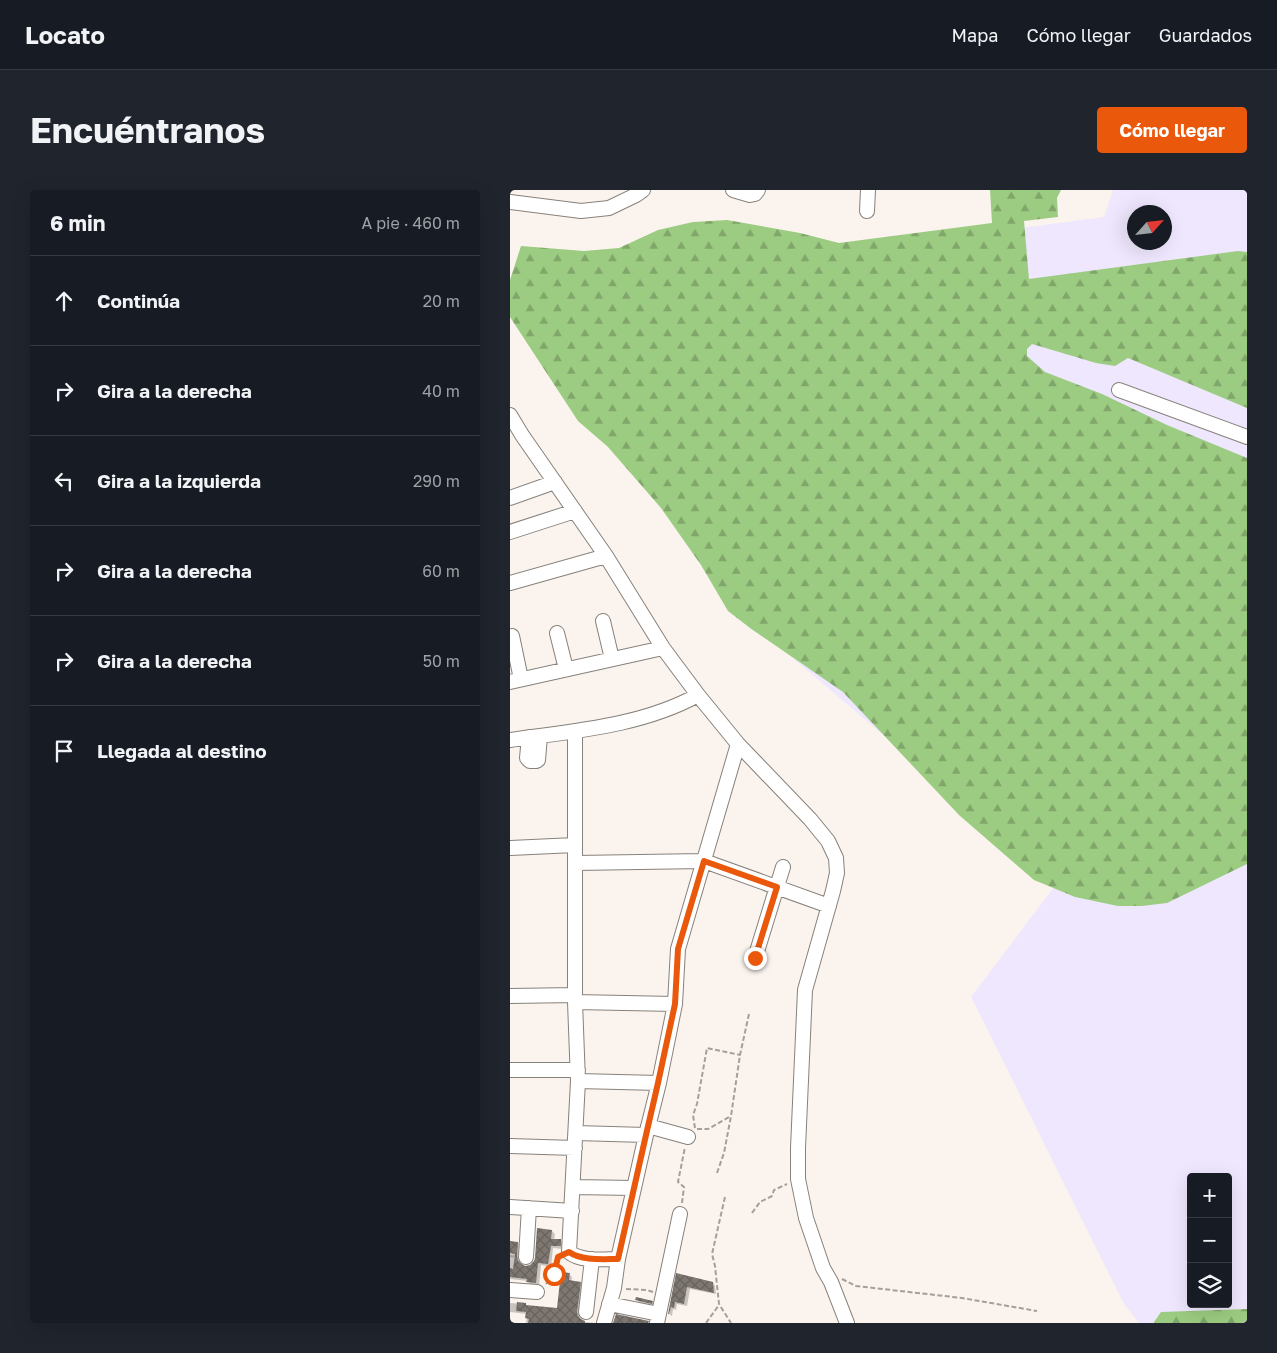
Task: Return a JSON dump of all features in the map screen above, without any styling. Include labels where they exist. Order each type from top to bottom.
[{"type":"street","points":[[510,202],[582,211],[609,208],[636,196],[643,190]]},
{"type":"street","points":[[733,190],[750,195],[755,194],[758,190]]},
{"type":"street","points":[[868,190],[868,211]]},
{"type":"street","points":[[1119,390],[1247,437]]},
{"type":"street","points":[[510,415],[516,438],[555,482],[606,556],[663,648],[738,744],[810,819],[828,841],[836,858],[837,873],[804,990],[798,1179],[806,1218],[823,1268],[831,1282],[847,1323]]},
{"type":"street","points":[[510,498],[555,482]]},
{"type":"street","points":[[510,532],[575,511]]},
{"type":"street","points":[[510,583],[606,556]]},
{"type":"street","points":[[603,621],[612,659]]},
{"type":"street","points":[[557,633],[566,669]]},
{"type":"street","points":[[512,636],[515,680],[663,648]]},
{"type":"street","points":[[510,740],[575,731],[630,720],[684,703],[698,695]]},
{"type":"street","points":[[575,731],[575,998],[578,1075],[569,1252],[573,1255],[592,1259],[618,1259]]},
{"type":"street","points":[[604,1323],[614,1288],[618,1259],[675,1004],[678,949],[738,744]]},
{"type":"street","points":[[510,848],[575,845]]},
{"type":"street","points":[[575,863],[704,861],[829,906]]},
{"type":"street","points":[[755,958],[783,867]]},
{"type":"street","points":[[510,996],[675,1004]]},
{"type":"street","points":[[510,1070],[658,1083]]},
{"type":"street","points":[[576,1134],[647,1130],[692,1133]]},
{"type":"street","points":[[510,1146],[575,1148]]},
{"type":"street","points":[[573,1187],[634,1188]]},
{"type":"street","points":[[510,1207],[572,1211]]},
{"type":"street","points":[[526,1257],[529,1208]]},
{"type":"street","points":[[610,1304],[658,1318],[680,1214]]},
{"type":"street","points":[[586,1312],[592,1259]]},
{"type":"street","points":[[510,1290],[537,1292]]},
{"type":"path","points":[[717,1172],[724,1153],[749,1014]]},
{"type":"path","points":[[680,1214],[684,1187],[678,1182],[692,1133],[693,1116],[707,1048],[740,1056]]},
{"type":"path","points":[[692,1133],[708,1128],[731,1116]]},
{"type":"path","points":[[752,1212],[760,1202],[772,1196],[774,1190],[798,1179]]},
{"type":"path","points":[[725,1197],[712,1254],[719,1304],[731,1323]]},
{"type":"path","points":[[537,1292],[554,1274],[558,1257],[569,1252]]},
{"type":"path","points":[[842,1279],[856,1286],[962,1298],[1036,1311]]},
{"type":"path","points":[[614,1288],[647,1290],[662,1297]]},
{"type":"path","points":[[706,1323],[719,1304]]},
{"type":"shaded area","points":[[1113,190],[1247,190],[1247,1323],[1139,1323],[1124,1304],[971,997],[1057,883],[719,595],[759,262],[1104,217]]},
{"type":"green space","points":[[990,190],[1061,190],[1057,198],[1058,217],[1024,221],[1029,279],[1238,251],[1247,252],[1247,408],[1128,358],[1115,366],[1096,363],[1032,344],[1027,349],[1027,356],[1045,372],[1102,394],[1167,425],[1247,458],[1247,864],[1167,903],[1118,906],[1075,897],[1034,880],[959,815],[843,692],[728,611],[701,565],[661,508],[608,447],[578,421],[510,317],[510,280],[521,246],[584,251],[619,248],[658,230],[693,222],[727,220],[800,233],[839,243],[992,223]]},
{"type":"green space","points":[[1247,1309],[1247,1323],[1154,1323],[1161,1312]]},
{"type":"building","points":[[537,1228],[552,1230],[551,1239],[561,1239],[561,1246],[551,1246],[548,1264],[538,1263],[536,1283],[526,1282],[527,1279],[510,1277],[510,1268],[513,1269],[515,1254],[510,1253],[510,1241],[518,1242],[518,1261],[525,1266],[530,1265],[535,1258]]},
{"type":"building","points":[[561,1272],[570,1273],[569,1280],[581,1282],[577,1312],[578,1316],[585,1323],[528,1323],[529,1319],[525,1318],[526,1312],[516,1311],[517,1302],[526,1303],[526,1305],[557,1308]]},
{"type":"building","points":[[676,1273],[713,1282],[714,1293],[687,1287],[684,1304],[675,1302],[674,1308],[671,1307],[668,1314]]},
{"type":"building","points":[[636,1297],[653,1301],[652,1304],[635,1300]]},
{"type":"building","points":[[616,1314],[649,1321],[648,1323],[613,1323]]},
{"type":"route","points":[[554,1274],[558,1257],[569,1252],[573,1255],[592,1259],[618,1259],[675,1004],[678,949],[704,861],[777,887],[755,958]]}]
